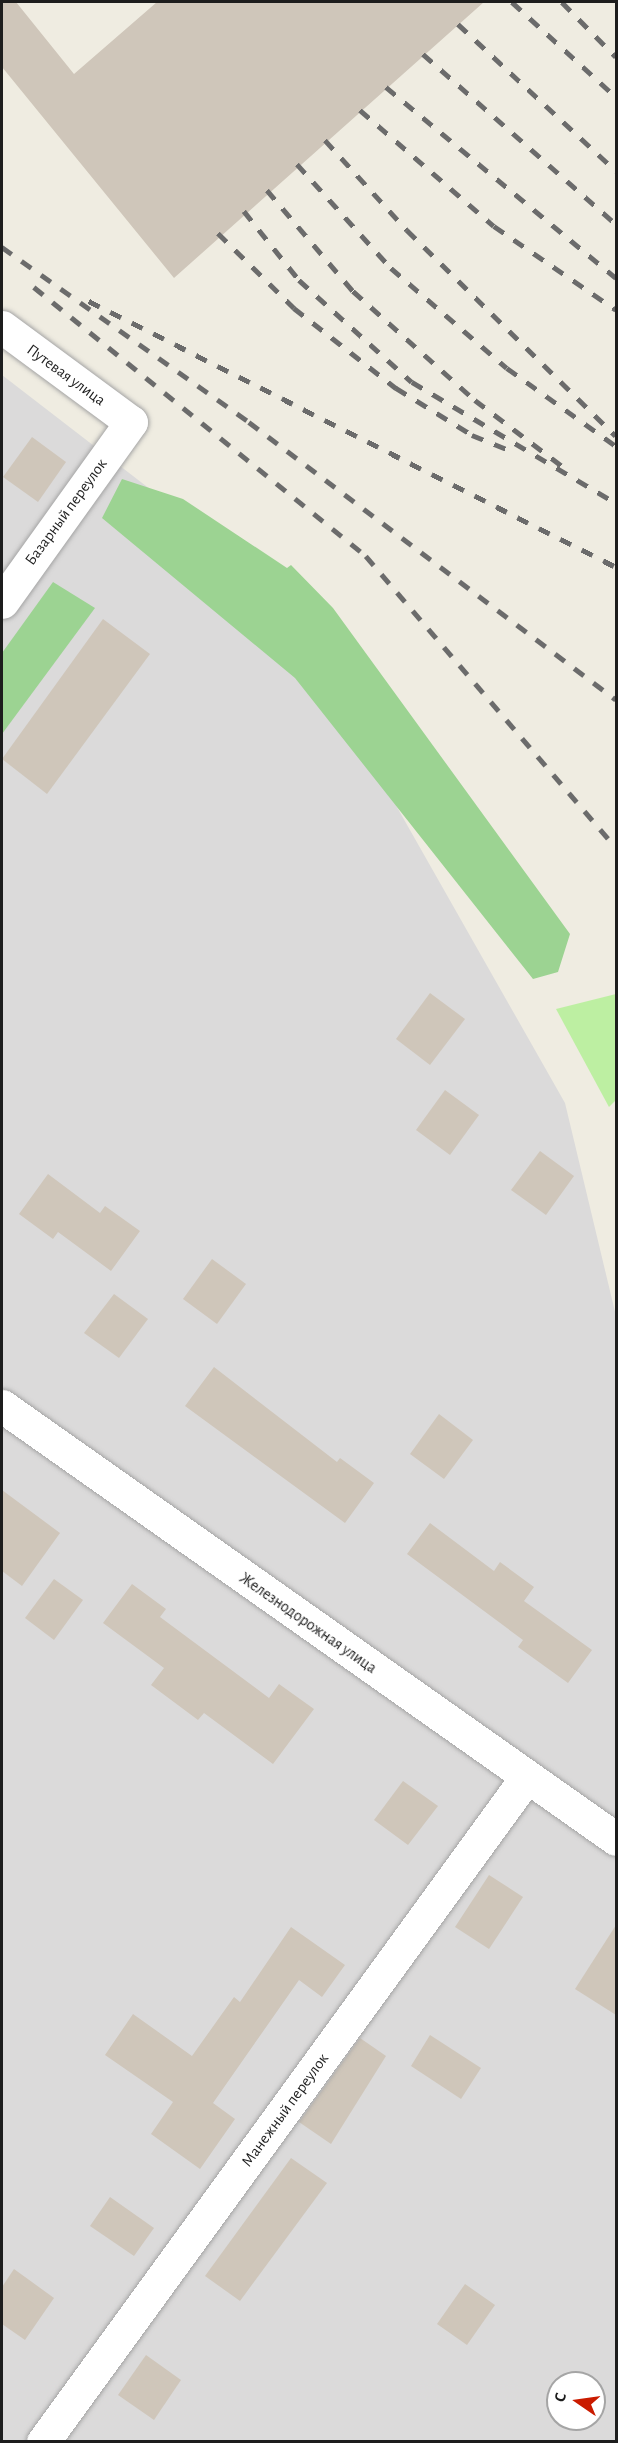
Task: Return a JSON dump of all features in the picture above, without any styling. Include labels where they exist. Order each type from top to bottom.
[{"type":"street","name":"Путевая улица","points":[[2,327],[131,423]]},
{"type":"street","name":"Базарный переулок","points":[[2,602],[131,423]]},
{"type":"street","name":"Железнодорожная улица","points":[[2,1406],[526,1778],[616,1839]]},
{"type":"street","name":"Манежный переулок","points":[[43,2442],[526,1778]]},
{"type":"shaded area","points":[[2,375],[268,580],[565,1103],[616,1316],[616,2441],[2,2441]]},
{"type":"green space","points":[[122,479],[183,499],[287,568],[291,565],[333,608],[570,934],[558,972],[533,979],[295,678],[102,518]]},
{"type":"green space","points":[[53,582],[95,608],[2,734],[2,653]]},
{"type":"green space","points":[[616,994],[616,1100],[609,1107],[556,1009]]},
{"type":"building","points":[[2,2],[16,2],[74,74],[157,2],[484,2],[174,278],[2,67]]},
{"type":"building","points":[[32,437],[66,462],[38,502],[3,477]]},
{"type":"building","points":[[103,619],[150,654],[47,794],[2,759]]},
{"type":"building","points":[[430,993],[465,1019],[430,1065],[396,1039]]},
{"type":"building","points":[[445,1090],[479,1115],[450,1155],[416,1130]]},
{"type":"building","points":[[540,1151],[574,1176],[546,1215],[511,1190]]},
{"type":"building","points":[[48,1174],[100,1213],[105,1206],[140,1231],[111,1271],[58,1232],[53,1239],[19,1214]]},
{"type":"building","points":[[212,1259],[246,1284],[217,1324],[183,1299]]},
{"type":"building","points":[[114,1294],[148,1319],[119,1358],[84,1333]]},
{"type":"building","points":[[214,1367],[337,1462],[340,1458],[374,1483],[345,1523],[185,1406]]},
{"type":"building","points":[[439,1414],[473,1440],[444,1479],[410,1454]]},
{"type":"building","points":[[2,1490],[60,1533],[22,1586],[2,1571]]},
{"type":"building","points":[[430,1523],[494,1571],[500,1562],[534,1587],[524,1601],[592,1650],[568,1683],[518,1647],[523,1640],[407,1554]]},
{"type":"building","points":[[54,1579],[83,1600],[54,1640],[25,1618]]},
{"type":"building","points":[[132,1584],[166,1609],[160,1617],[269,1698],[279,1684],[314,1709],[273,1764],[204,1713],[198,1720],[151,1685],[164,1668],[103,1623]]},
{"type":"building","points":[[403,1781],[438,1806],[408,1845],[374,1820]]},
{"type":"building","points":[[489,1875],[523,1897],[489,1949],[455,1927]]},
{"type":"building","points":[[616,1925],[616,2015],[575,1989]]},
{"type":"building","points":[[291,1927],[345,1965],[322,1997],[299,1980],[213,2103],[235,2119],[200,2169],[151,2134],[173,2102],[105,2055],[133,2014],[192,2056],[234,1997],[240,2002]]},
{"type":"building","points":[[430,2035],[481,2068],[461,2099],[411,2066]]},
{"type":"building","points":[[360,2038],[386,2056],[331,2144],[299,2122]]},
{"type":"building","points":[[291,2158],[327,2183],[240,2301],[205,2276]]},
{"type":"building","points":[[110,2197],[154,2228],[134,2256],[90,2226]]},
{"type":"building","points":[[14,2269],[54,2298],[25,2340],[2,2324],[2,2287]]},
{"type":"building","points":[[465,2284],[495,2305],[467,2345],[437,2324]]},
{"type":"building","points":[[146,2355],[181,2380],[154,2420],[118,2395]]},
{"type":"railway","points":[[512,2],[616,97]]},
{"type":"railway","points":[[562,2],[616,57]]},
{"type":"railway","points":[[458,24],[616,171]]},
{"type":"railway","points":[[423,54],[616,224]]},
{"type":"railway","points":[[386,87],[616,278]]},
{"type":"railway","points":[[360,110],[494,226],[616,310]]},
{"type":"railway","points":[[325,140],[407,230],[616,436]]},
{"type":"railway","points":[[297,164],[391,268],[507,368],[616,446]]},
{"type":"railway","points":[[267,190],[353,291],[475,400],[562,466]]},
{"type":"railway","points":[[244,211],[299,280],[412,382],[616,503]]},
{"type":"railway","points":[[218,233],[294,308],[396,388],[472,435],[509,450]]},
{"type":"railway","points":[[2,247],[249,422],[616,700]]},
{"type":"railway","points":[[34,287],[366,556],[616,848]]},
{"type":"railway","points":[[89,301],[616,567]]}]
